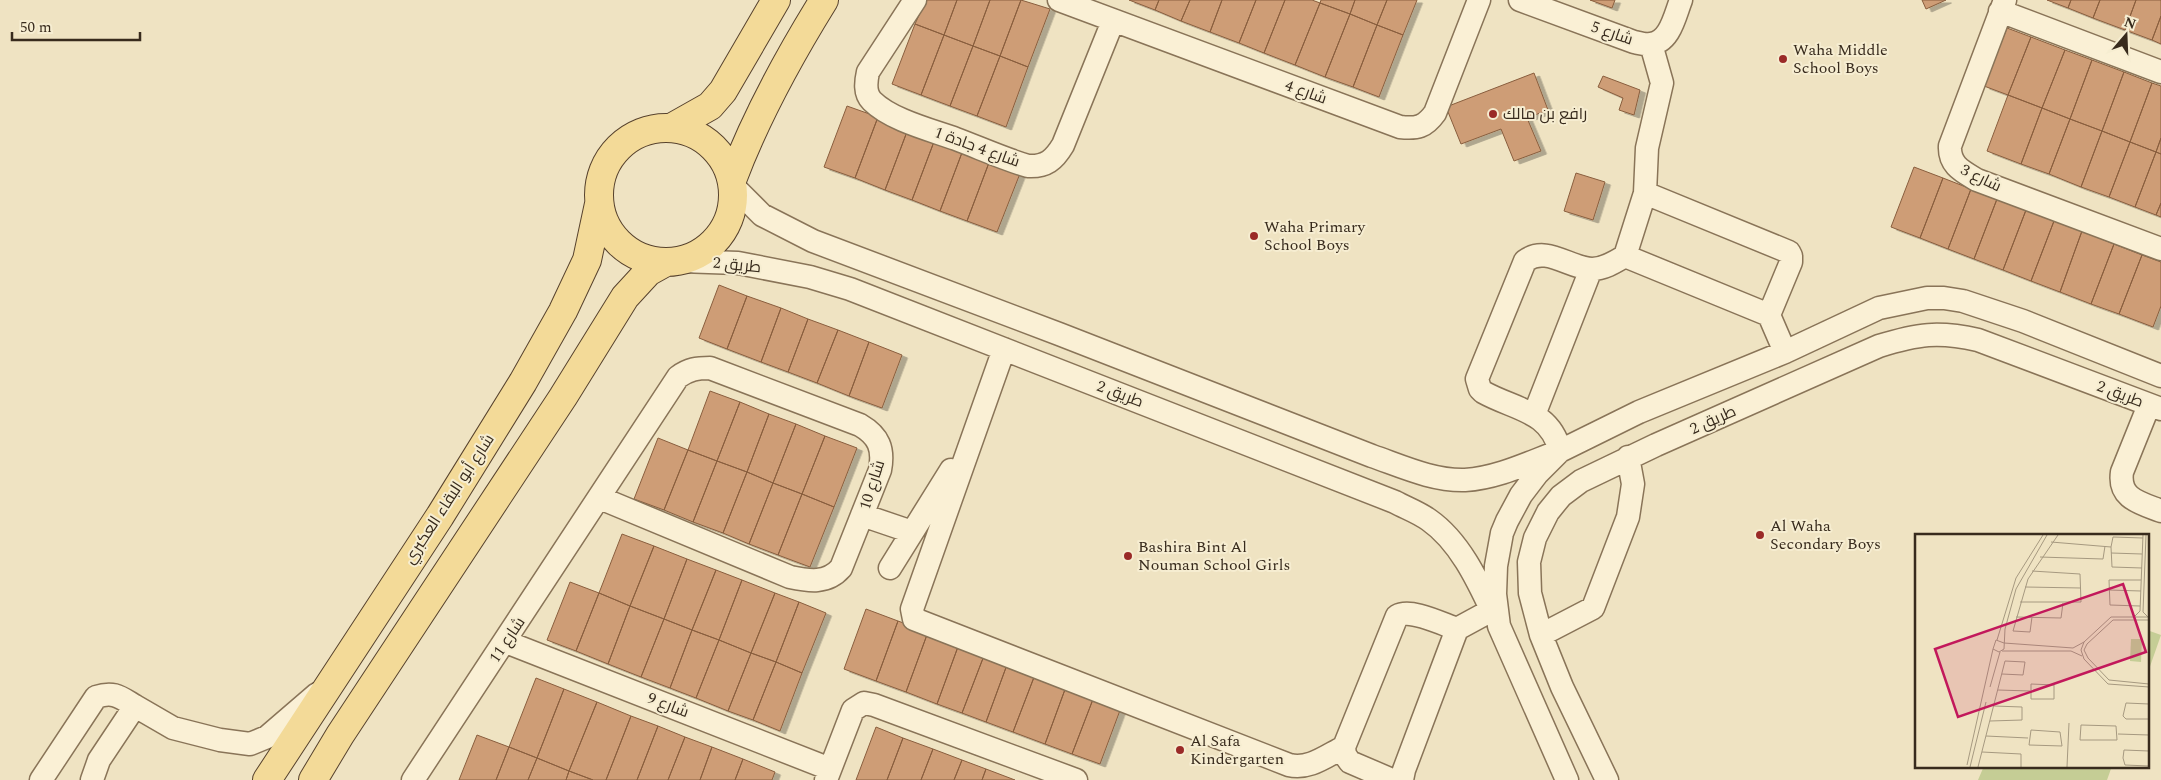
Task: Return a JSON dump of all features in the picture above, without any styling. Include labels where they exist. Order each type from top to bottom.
[{"type":"main road","points":[[671,128],[710,106],[724,91],[762,20],[776,0]]},
{"type":"main road","points":[[313,780],[340,735],[563,397],[625,296],[648,272],[699,254],[715,242],[726,226],[733,207],[733,184],[749,136],[763,105],[824,0]]},
{"type":"main road","points":[[673,262],[647,260],[629,251],[615,238],[605,222],[599,204],[600,186],[604,169],[614,153],[627,141],[642,132],[671,128],[692,133],[710,144],[724,161],[733,184]]},
{"type":"main road","name":"شارع أبو البقاء العكبري","points":[[267,780],[414,555],[523,382],[563,311],[587,260],[599,204]]},
{"type":"main road","points":[[340,735],[350,702],[434,571],[436,564],[431,555],[424,552],[414,555]]},
{"type":"street","name":"شارع 4 جادة 1","points":[[915,0],[868,72],[867,90],[872,101],[909,122],[1028,166],[1043,166],[1056,157],[1063,146],[1113,21]]},
{"type":"street","name":"شارع 4","points":[[1059,0],[1400,127],[1412,129],[1419,128],[1427,123],[1435,113],[1479,0]]},
{"type":"street","name":"شارع 5","points":[[1520,0],[1634,42],[1651,44],[1661,40],[1668,33],[1681,0]]},
{"type":"street","name":"شارع 3","points":[[2161,72],[2002,6],[1950,146],[1949,156],[1954,164],[1977,180],[2161,249]]},
{"type":"street","points":[[1560,452],[1554,434],[1549,427],[1534,415],[1484,392],[1480,389],[1477,379],[1524,261],[1533,256],[1545,255],[1591,269],[1602,267],[1625,256],[1645,193],[1647,148],[1662,83],[1651,44]]},
{"type":"street","name":"طريق 2","points":[[733,184],[762,215],[813,241],[1059,334],[1372,456],[1422,473],[1463,480],[1486,477],[1560,452],[1639,412],[1785,352],[1879,308],[1926,298],[1963,301],[2023,320],[2160,375]]},
{"type":"street","points":[[1645,193],[1789,252],[1791,256],[1790,262],[1768,315]]},
{"type":"street","points":[[1625,256],[1768,315],[1785,352]]},
{"type":"street","name":"طريق 2","points":[[673,262],[738,263],[810,277],[850,289],[1419,513],[1431,521],[1461,554],[1495,618],[1565,777]]},
{"type":"street","points":[[1534,415],[1591,269]]},
{"type":"street","points":[[2010,352],[2020,350],[2027,341],[2028,329],[2023,320]]},
{"type":"street","points":[[1047,365],[1039,354],[1040,348],[1046,338],[1059,334]]},
{"type":"street","name":"طريق 2","points":[[1602,770],[1562,687],[1541,635],[1530,593],[1529,562],[1534,538],[1548,512],[1561,496],[1581,481],[1628,457],[1879,346],[1904,338],[1930,334],[1954,334],[2010,352],[2155,407]]},
{"type":"street","points":[[2074,376],[2070,369],[2072,358],[2080,348],[2086,346]]},
{"type":"street","points":[[1004,349],[912,609],[914,619],[1299,768],[1310,765],[1344,747]]},
{"type":"street","name":"شارع 10","points":[[693,368],[710,368],[860,425],[878,440],[882,457],[880,470],[841,568],[830,577],[820,580],[806,580],[790,576],[600,498],[678,377],[693,368]]},
{"type":"street","points":[[1700,388],[1692,399],[1690,407],[1695,414],[1710,422]]},
{"type":"street","points":[[2155,407],[2122,472],[2121,482],[2128,496],[2137,502],[2161,511]]},
{"type":"street","points":[[1639,412],[1650,416],[1658,423],[1660,432],[1656,445]]},
{"type":"street","points":[[890,568],[973,435]]},
{"type":"street","name":"طريق 2","points":[[1495,618],[1495,575],[1502,533],[1521,495],[1537,474],[1560,452]]},
{"type":"street","points":[[1359,488],[1376,484],[1379,478],[1379,466],[1372,456]]},
{"type":"street","points":[[1541,635],[1593,608],[1628,517],[1634,484],[1628,457]]},
{"type":"street","name":"شارع 11","points":[[413,780],[600,498]]},
{"type":"street","points":[[862,516],[912,532]]},
{"type":"street","points":[[1392,780],[1350,762],[1345,756],[1344,747],[1397,616],[1402,613],[1411,613],[1457,629],[1495,618]]},
{"type":"street","points":[[1402,780],[1404,770],[1457,629]]},
{"type":"street","name":"شارع 9","points":[[506,642],[828,774],[853,710],[858,705],[864,704],[874,705],[1076,780]]},
{"type":"street","points":[[41,780],[96,697],[108,693],[120,697],[173,728],[220,740],[250,744],[267,737],[332,680]]},
{"type":"street","points":[[1531,702],[1548,712],[1557,708],[1562,687]]},
{"type":"street","points":[[92,780],[99,760],[135,706]]},
{"type":"street","points":[[1565,777],[1566,764],[1571,757],[1579,755],[1588,756],[1602,770]]},
{"type":"green space","points":[[2148,630],[2161,635],[2148,672]]},
{"type":"green space","points":[[1983,768],[2111,768],[2107,780],[1978,780]]},
{"type":"building","points":[[926,0],[957,0],[944,35],[915,24]]},
{"type":"building","points":[[957,0],[990,0],[973,46],[944,35]]},
{"type":"building","points":[[990,0],[1021,0],[1000,56],[973,46]]},
{"type":"building","points":[[1021,0],[1050,9],[1028,67],[1000,56]]},
{"type":"building","points":[[1129,0],[1159,0],[1155,10]]},
{"type":"building","points":[[1159,0],[1190,0],[1181,21],[1155,10]]},
{"type":"building","points":[[1190,0],[1222,0],[1210,32],[1181,21]]},
{"type":"building","points":[[1222,0],[1256,0],[1239,43],[1210,32]]},
{"type":"building","points":[[1256,0],[1285,0],[1264,53],[1239,43]]},
{"type":"building","points":[[1285,0],[1312,0],[1320,3],[1295,65],[1264,53]]},
{"type":"building","points":[[1321,0],[1355,0],[1350,14],[1320,3]]},
{"type":"building","points":[[1355,0],[1387,0],[1377,25],[1350,14]]},
{"type":"building","points":[[1387,0],[1417,0],[1403,35],[1377,25]]},
{"type":"building","points":[[1590,0],[1615,0],[1612,8]]},
{"type":"building","points":[[1922,0],[1946,0],[1926,9]]},
{"type":"building","points":[[2047,0],[2071,0],[2068,8]]},
{"type":"building","points":[[2071,0],[2100,0],[2093,18],[2068,8]]},
{"type":"building","points":[[2100,0],[2136,0],[2125,30],[2093,18]]},
{"type":"building","points":[[2136,0],[2161,0],[2161,16],[2152,40],[2125,30]]},
{"type":"building","points":[[1320,3],[1350,14],[1325,77],[1295,65]]},
{"type":"building","points":[[1350,14],[1377,25],[1353,87],[1325,77]]},
{"type":"building","points":[[2161,16],[2161,44],[2152,40]]},
{"type":"building","points":[[915,24],[944,35],[921,95],[892,84]]},
{"type":"building","points":[[1377,25],[1403,35],[1379,97],[1353,87]]},
{"type":"building","points":[[2007,28],[2031,37],[2008,95],[1984,86]]},
{"type":"building","points":[[944,35],[973,46],[950,106],[921,95]]},
{"type":"building","points":[[2031,37],[2065,50],[2042,108],[2008,95]]},
{"type":"building","points":[[973,46],[1000,56],[977,116],[950,106]]},
{"type":"building","points":[[2065,50],[2092,60],[2070,119],[2042,108]]},
{"type":"building","points":[[1000,56],[1028,67],[1006,127],[977,116]]},
{"type":"building","points":[[2092,60],[2124,72],[2102,131],[2070,119]]},
{"type":"building","points":[[2124,72],[2152,83],[2130,142],[2102,131]]},
{"type":"building","name":"رافع بن مالك","points":[[1534,73],[1548,110],[1527,118],[1541,151],[1514,161],[1501,129],[1461,144],[1446,107]]},
{"type":"building","points":[[1603,76],[1640,90],[1634,115],[1619,110],[1623,98],[1598,87]]},
{"type":"building","points":[[2152,83],[2161,86],[2161,138],[2156,152],[2130,142]]},
{"type":"building","points":[[2008,95],[2042,108],[2021,164],[1987,151]]},
{"type":"building","points":[[847,106],[878,117],[855,178],[824,167]]},
{"type":"building","points":[[2042,108],[2070,119],[2049,174],[2021,164]]},
{"type":"building","points":[[878,117],[908,129],[885,190],[855,178]]},
{"type":"building","points":[[2070,119],[2102,131],[2081,187],[2049,174]]},
{"type":"building","points":[[908,129],[935,139],[912,200],[885,190]]},
{"type":"building","points":[[2102,131],[2130,142],[2109,197],[2081,187]]},
{"type":"building","points":[[2161,138],[2161,154],[2156,152]]},
{"type":"building","points":[[935,139],[963,150],[940,211],[912,200]]},
{"type":"building","points":[[2130,142],[2156,152],[2135,207],[2109,197]]},
{"type":"building","points":[[963,150],[990,160],[967,221],[940,211]]},
{"type":"building","points":[[2156,152],[2161,154],[2161,203],[2156,215],[2135,207]]},
{"type":"building","points":[[990,160],[1021,171],[997,232],[967,221]]},
{"type":"building","points":[[1914,167],[1943,178],[1920,238],[1891,227]]},
{"type":"building","points":[[1576,173],[1605,182],[1593,220],[1564,211]]},
{"type":"building","points":[[1943,178],[1971,189],[1948,249],[1920,238]]},
{"type":"building","points":[[1971,189],[1997,199],[1974,259],[1948,249]]},
{"type":"building","points":[[1997,199],[2026,210],[2003,270],[1974,259]]},
{"type":"building","points":[[2161,203],[2161,217],[2156,215]]},
{"type":"building","points":[[2026,210],[2054,221],[2031,281],[2003,270]]},
{"type":"building","points":[[2054,221],[2082,231],[2060,292],[2031,281]]},
{"type":"building","points":[[2082,231],[2114,244],[2091,304],[2060,292]]},
{"type":"building","points":[[2114,244],[2142,255],[2119,314],[2091,304]]},
{"type":"building","points":[[2142,255],[2161,262],[2161,306],[2153,327],[2119,314]]},
{"type":"building","points":[[719,285],[747,296],[727,349],[699,338]]},
{"type":"building","points":[[747,296],[781,308],[761,362],[727,349]]},
{"type":"building","points":[[781,308],[808,319],[788,372],[761,362]]},
{"type":"building","points":[[808,319],[838,330],[817,383],[788,372]]},
{"type":"building","points":[[838,330],[869,342],[849,396],[817,383]]},
{"type":"building","points":[[869,342],[902,355],[882,408],[849,396]]},
{"type":"building","points":[[710,391],[740,402],[717,461],[688,450]]},
{"type":"building","points":[[740,402],[769,414],[747,472],[717,461]]},
{"type":"building","points":[[769,414],[796,424],[773,483],[747,472]]},
{"type":"building","points":[[796,424],[825,436],[802,494],[773,483]]},
{"type":"building","points":[[825,436],[857,448],[834,507],[802,494]]},
{"type":"building","points":[[658,438],[688,450],[664,510],[634,499]]},
{"type":"building","points":[[688,450],[717,461],[693,522],[664,510]]},
{"type":"building","points":[[717,461],[747,472],[723,533],[693,522]]},
{"type":"building","points":[[747,472],[773,483],[749,544],[723,533]]},
{"type":"building","points":[[773,483],[802,494],[778,555],[749,544]]},
{"type":"building","points":[[802,494],[834,507],[810,567],[778,555]]},
{"type":"building","points":[[622,534],[654,546],[630,606],[599,593]]},
{"type":"building","points":[[654,546],[687,559],[664,619],[630,606]]},
{"type":"building","points":[[687,559],[716,570],[692,630],[664,619]]},
{"type":"building","points":[[716,570],[742,580],[719,640],[692,630]]},
{"type":"building","points":[[742,580],[775,593],[751,653],[719,640]]},
{"type":"building","points":[[570,582],[599,593],[576,651],[547,640]]},
{"type":"building","points":[[599,593],[630,606],[608,664],[576,651]]},
{"type":"building","points":[[775,593],[799,602],[776,662],[751,653]]},
{"type":"building","points":[[799,602],[826,613],[802,673],[776,662]]},
{"type":"building","points":[[630,606],[664,619],[641,677],[608,664]]},
{"type":"building","points":[[866,609],[898,621],[876,681],[844,669]]},
{"type":"building","points":[[664,619],[692,630],[670,688],[641,677]]},
{"type":"building","points":[[898,621],[928,632],[906,692],[876,681]]},
{"type":"building","points":[[692,630],[719,640],[696,698],[670,688]]},
{"type":"building","points":[[928,632],[959,644],[937,704],[906,692]]},
{"type":"building","points":[[719,640],[751,653],[728,711],[696,698]]},
{"type":"building","points":[[959,644],[985,653],[962,713],[937,704]]},
{"type":"building","points":[[751,653],[776,662],[753,720],[728,711]]},
{"type":"building","points":[[985,653],[1008,662],[986,722],[962,713]]},
{"type":"building","points":[[776,662],[802,673],[780,731],[753,720]]},
{"type":"building","points":[[1008,662],[1036,672],[1013,732],[986,722]]},
{"type":"building","points":[[1036,672],[1067,684],[1045,744],[1013,732]]},
{"type":"building","points":[[536,678],[564,689],[537,758],[509,747]]},
{"type":"building","points":[[1067,684],[1095,694],[1072,754],[1045,744]]},
{"type":"building","points":[[564,689],[597,702],[569,771],[537,758]]},
{"type":"building","points":[[1095,694],[1122,705],[1100,764],[1072,754]]},
{"type":"building","points":[[597,702],[631,716],[606,780],[593,780],[569,771]]},
{"type":"building","points":[[631,716],[658,726],[637,780],[606,780]]},
{"type":"building","points":[[658,726],[685,737],[668,780],[637,780]]},
{"type":"building","points":[[876,727],[903,738],[887,780],[856,780]]},
{"type":"building","points":[[477,735],[509,747],[496,780],[459,780]]},
{"type":"building","points":[[685,737],[712,747],[700,780],[668,780]]},
{"type":"building","points":[[903,738],[933,749],[921,780],[887,780]]},
{"type":"building","points":[[509,747],[537,758],[528,780],[496,780]]},
{"type":"building","points":[[712,747],[743,759],[735,780],[700,780]]},
{"type":"building","points":[[933,749],[962,760],[954,780],[921,780]]},
{"type":"building","points":[[537,758],[569,771],[566,780],[528,780]]},
{"type":"building","points":[[743,759],[775,772],[772,780],[735,780]]},
{"type":"building","points":[[962,760],[986,769],[982,780],[954,780]]},
{"type":"building","points":[[986,769],[1015,780],[982,780]]},
{"type":"building","points":[[569,771],[593,780],[566,780]]},
{"type":"place","name":"Waha Middle School Boys","points":[[1783,59]]},
{"type":"place","name":"رافع بن مالك","points":[[1493,114]]},
{"type":"place","name":"Waha Primary School Boys","points":[[1254,236]]},
{"type":"place","name":"Al Waha Secondary Boys","points":[[1760,535]]},
{"type":"place","name":"Bashira Bint Al Nouman School Girls","points":[[1128,556]]},
{"type":"place","name":"Al Safa Kindergarten","points":[[1180,750]]}]
